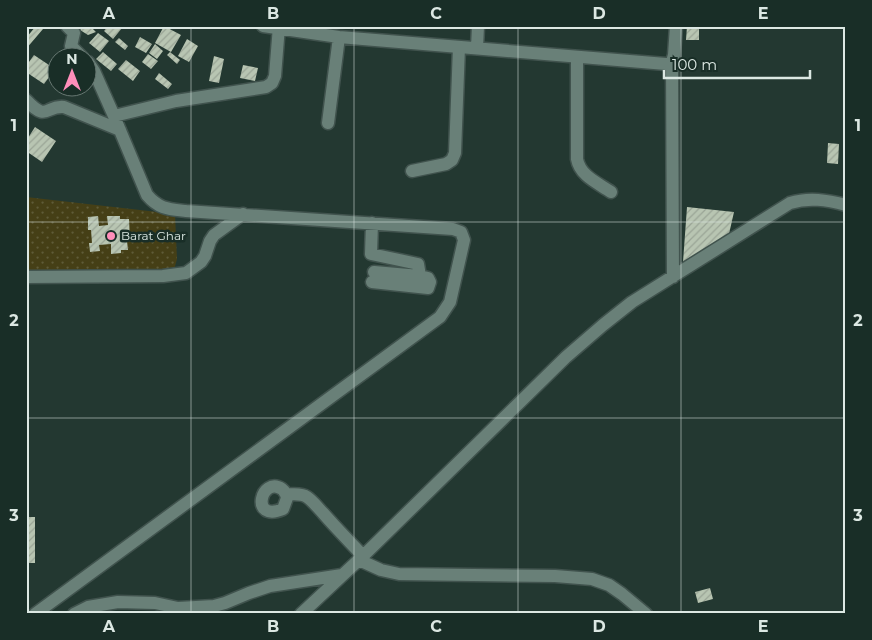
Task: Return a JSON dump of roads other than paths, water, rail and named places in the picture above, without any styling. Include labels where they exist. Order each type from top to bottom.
[{"type":"street","points":[[67,26],[74,33],[71,46],[73,48]]},
{"type":"street","points":[[263,26],[339,37],[666,64],[672,62]]},
{"type":"street","points":[[477,48],[478,26]]},
{"type":"street","points":[[674,277],[672,62],[676,26]]},
{"type":"street","points":[[114,116],[176,101],[266,86],[272,83],[275,76],[279,28]]},
{"type":"street","points":[[328,123],[339,37]]},
{"type":"street","points":[[412,171],[446,164],[452,160],[455,152],[458,47]]},
{"type":"street","points":[[577,57],[578,167],[583,173],[611,192]]},
{"type":"street","points":[[34,614],[440,317],[450,302],[464,240],[461,232],[453,229],[167,209],[155,204],[147,195],[98,80]]},
{"type":"street","points":[[26,100],[40,111],[48,112],[59,106],[64,107],[120,130]]},
{"type":"street","points":[[301,614],[361,558],[566,357],[632,302],[790,203],[814,199],[846,205]]},
{"type":"street","points":[[26,277],[163,276],[186,273],[196,268],[201,262],[214,235],[243,214]]},
{"type":"street","points":[[372,223],[371,254],[418,264],[420,276],[430,279],[429,288],[373,277]]},
{"type":"street","points":[[286,494],[303,495],[310,499],[361,558],[382,570],[394,573],[555,576],[592,579],[609,585],[646,614]]},
{"type":"street","points":[[74,614],[88,607],[118,602],[155,604],[178,608],[214,606],[270,586],[342,575]]},
{"type":"place","name":"Barat Ghar","points":[[111,236]]}]
